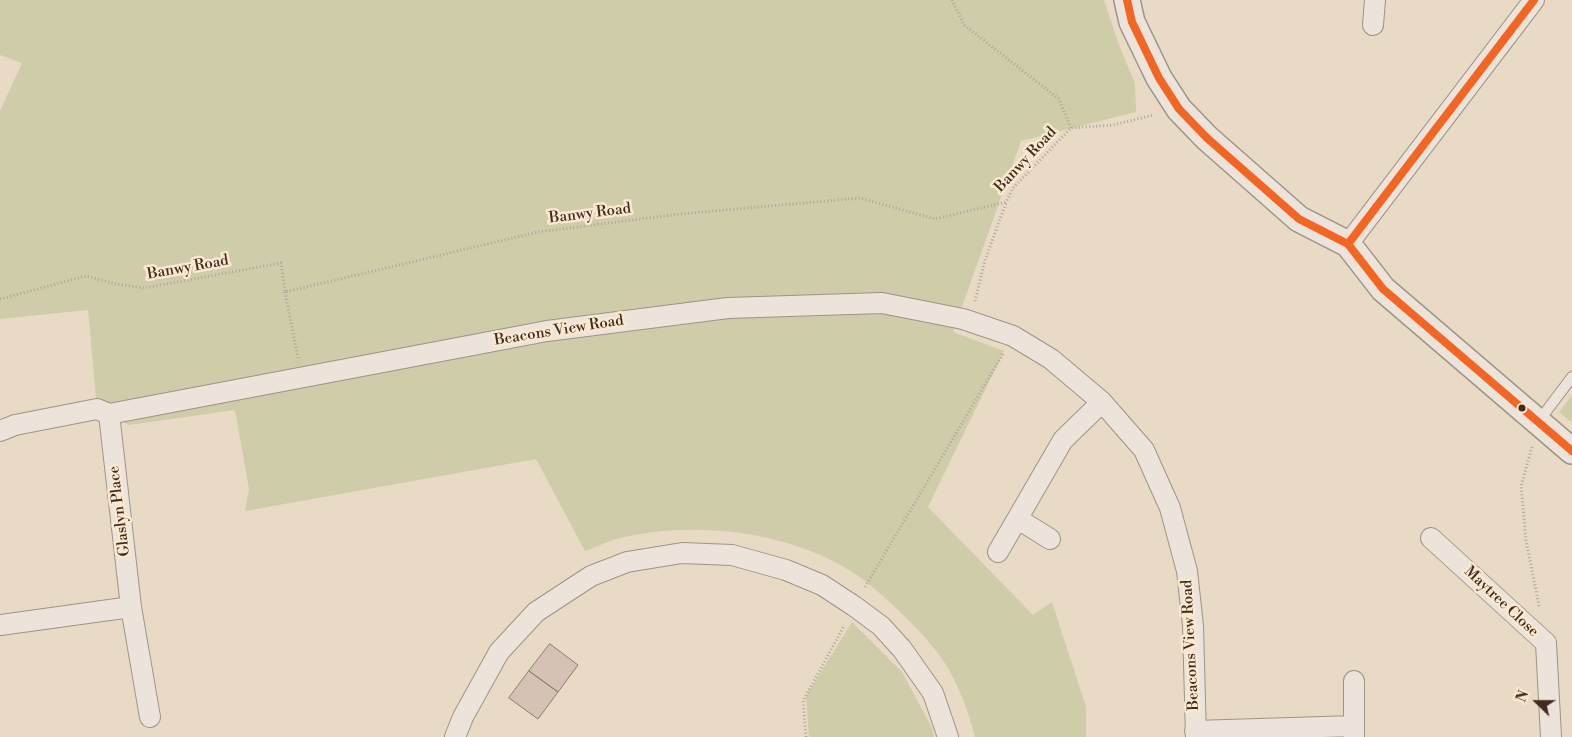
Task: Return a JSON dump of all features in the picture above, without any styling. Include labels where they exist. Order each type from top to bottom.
[{"type":"street","points":[[1127,0],[1132,22],[1159,78],[1179,109],[1206,138],[1299,219],[1348,244],[1383,289],[1572,451]]},
{"type":"street","points":[[1373,25],[1375,0]]},
{"type":"street","points":[[1348,244],[1534,0]]},
{"type":"street","name":"Beacons View Road","points":[[0,431],[15,425],[97,409],[109,414],[547,331],[728,308],[882,303],[970,321],[1013,336],[1051,359],[1102,402],[1144,450],[1170,508],[1187,572],[1193,626],[1196,734],[1354,731],[1354,681]]},
{"type":"street","points":[[998,552],[1063,440],[1102,402]]},
{"type":"street","name":"Glaslyn Place","points":[[109,414],[131,607],[150,717]]},
{"type":"street","points":[[1018,519],[1050,539]]},
{"type":"street","name":"Maytree Close","points":[[1431,538],[1546,643],[1551,737]]},
{"type":"street","points":[[455,737],[499,652],[536,612],[591,576],[628,562],[682,553],[732,555],[786,570],[822,586],[854,606],[881,626],[902,650],[933,693],[948,737]]},
{"type":"street","points":[[0,625],[131,607]]},
{"type":"lane","points":[[1538,422],[1572,377]]},
{"type":"path","points":[[952,0],[964,25],[1058,99],[1072,128]]},
{"type":"path","name":"Banwy Road","points":[[0,299],[86,276],[116,284],[144,288],[281,263],[286,292],[538,232],[680,214],[860,198],[935,219],[1006,202],[1013,188],[1072,128],[1113,125],[1179,109]]},
{"type":"path","points":[[970,321],[986,260],[1006,202]]},
{"type":"path","points":[[286,292],[299,362]]},
{"type":"path","points":[[806,737],[803,701],[854,606],[1013,336]]},
{"type":"path","points":[[1538,422],[1521,486],[1526,540],[1546,643]]},
{"type":"shaded area","points":[[0,0],[1104,0],[1119,45],[1135,84],[1136,112],[1021,141],[953,332],[1004,351],[928,507],[1033,615],[1052,602],[1086,707],[1086,737],[975,737],[964,703],[953,678],[939,654],[920,632],[880,593],[857,575],[831,560],[803,548],[773,539],[742,533],[680,530],[620,538],[585,551],[536,459],[245,511],[249,489],[235,410],[129,425],[97,409],[88,310],[0,319],[0,111],[22,63],[0,55]]},
{"type":"shaded area","points":[[1572,395],[1572,423],[1559,412]]},
{"type":"shaded area","points":[[852,622],[902,672],[932,728],[934,737],[809,737],[806,696]]},
{"type":"building","points":[[550,644],[578,665],[558,692],[529,671]]},
{"type":"building","points":[[529,671],[558,692],[538,719],[509,698]]},
{"type":"transit line","points":[[1127,0],[1132,22],[1159,78],[1179,109],[1207,138],[1299,219],[1348,244],[1383,289],[1572,451]]},
{"type":"transit line","points":[[1348,244],[1534,0]]}]
